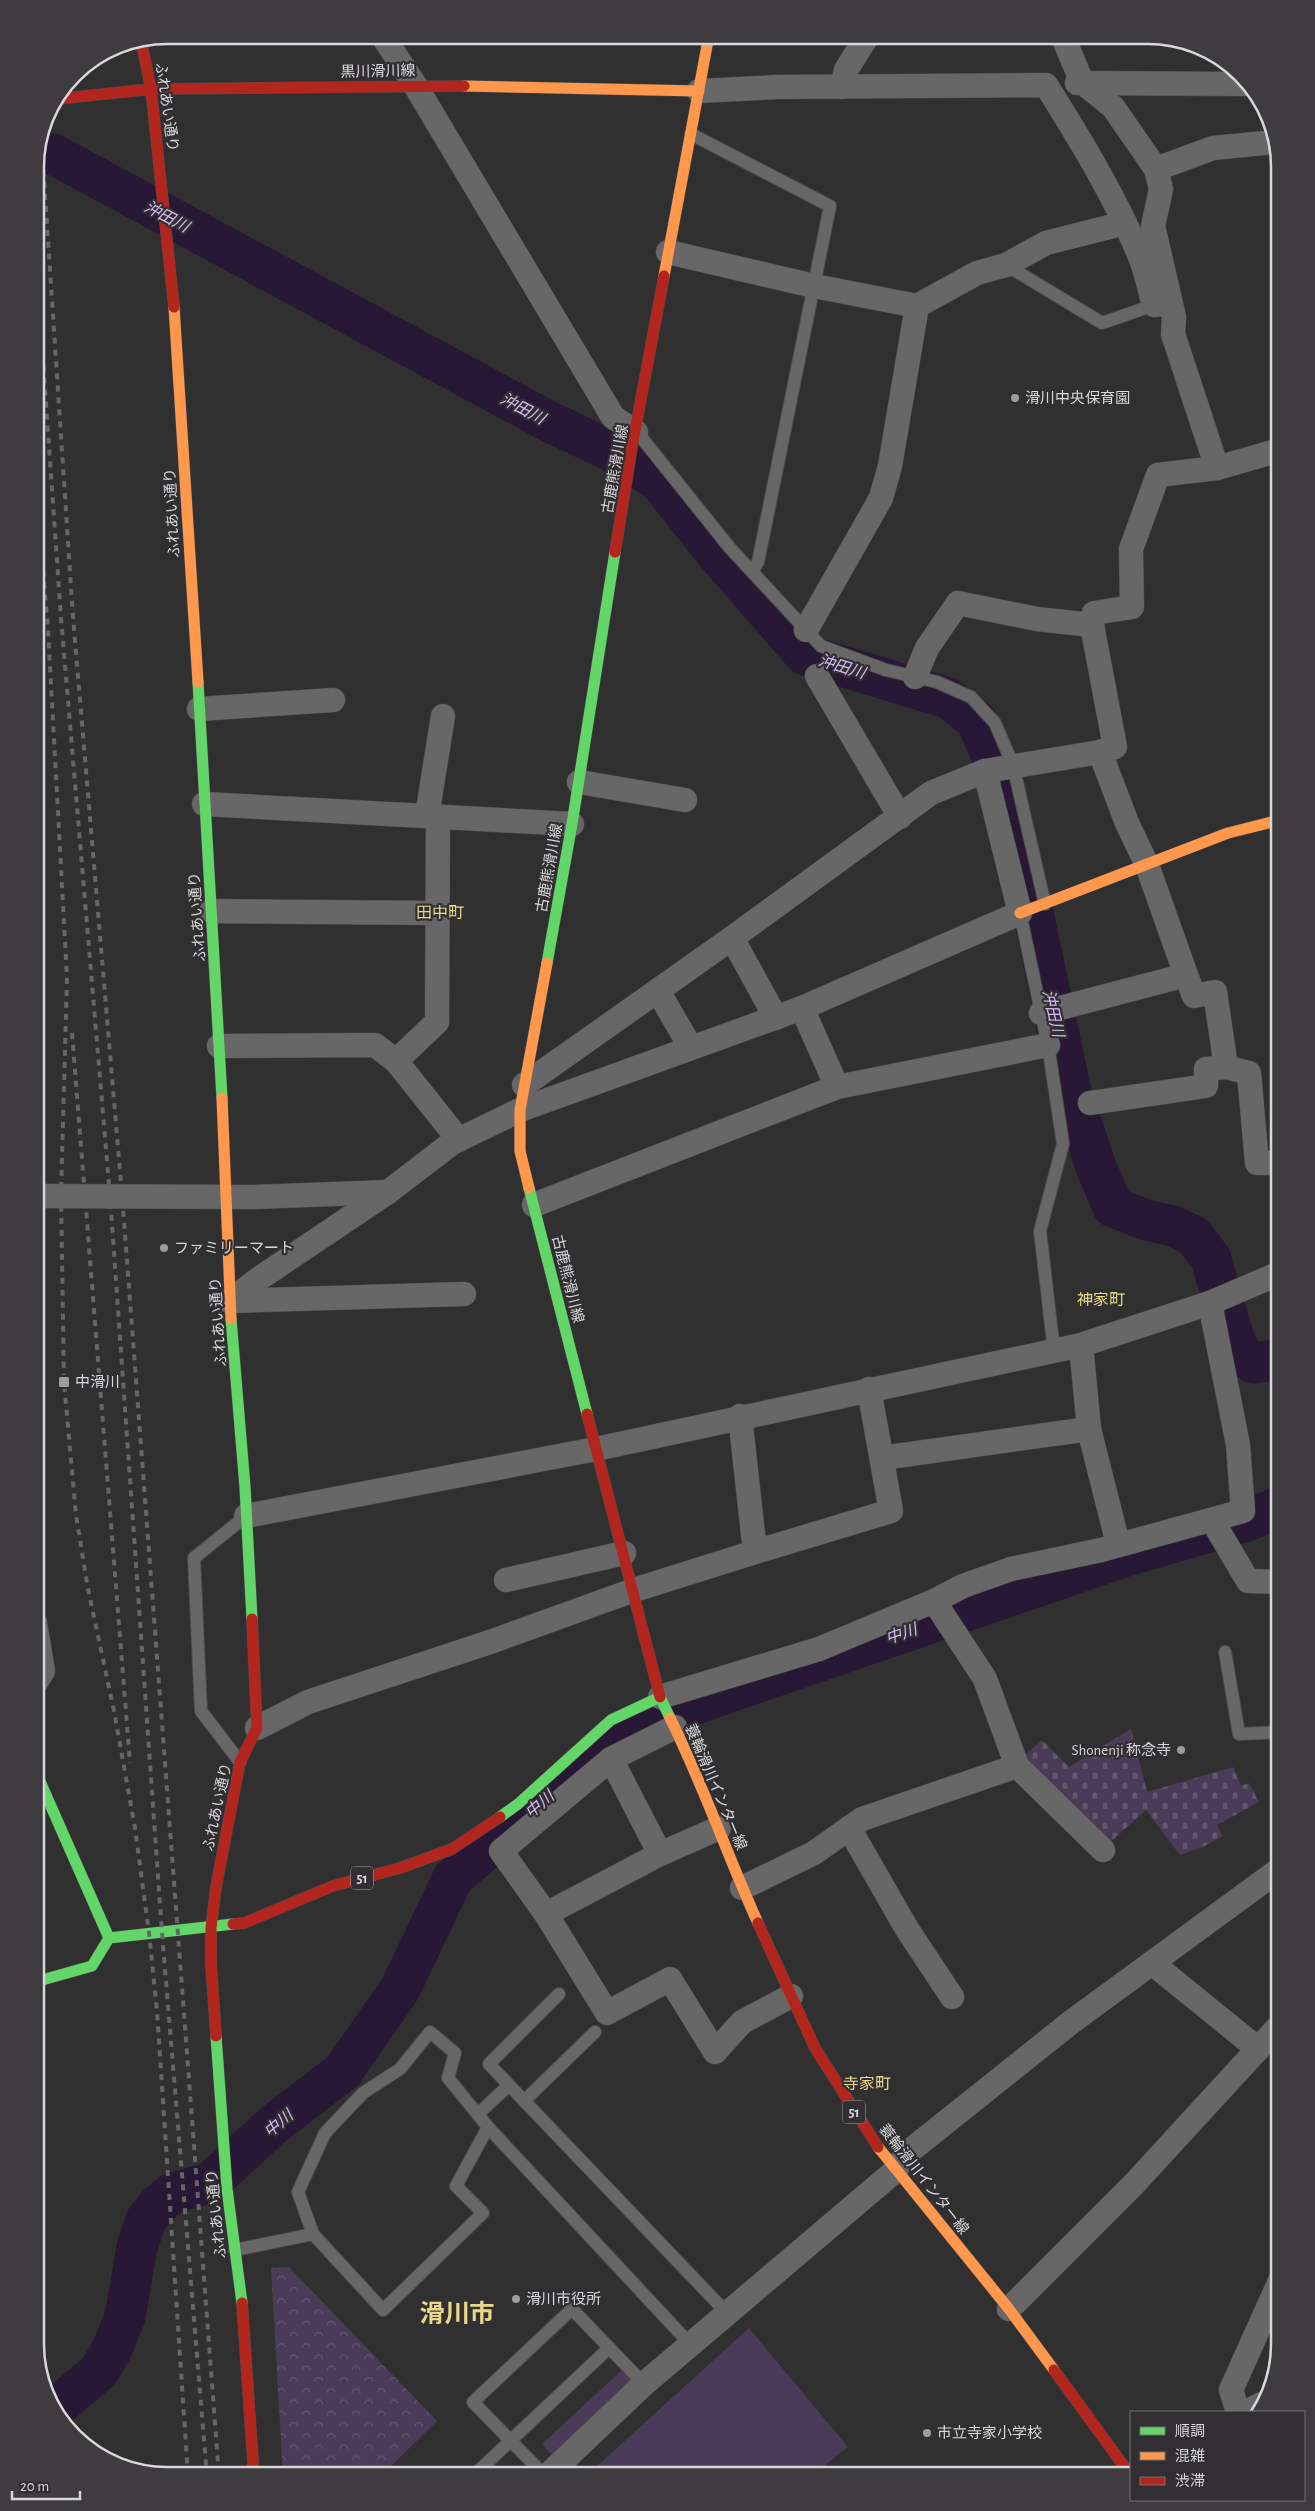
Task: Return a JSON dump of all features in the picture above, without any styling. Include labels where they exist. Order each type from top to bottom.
[{"type":"main road","name":"古鹿熊滑川線","points":[[660,1698],[634,1590],[520,1151],[520,1110],[572,824],[634,440],[707,44]]},
{"type":"main road","name":"ふれあい通り","points":[[142,46],[151,89],[177,339],[219,1046],[230,1301],[246,1516],[257,1728],[240,1762],[216,1887],[211,1928],[211,1963],[228,2189],[242,2304],[253,2467]]},
{"type":"main road","name":"黒川滑川線","points":[[65,97],[151,89],[415,85],[699,91]]},
{"type":"main road","points":[[1020,913],[1228,834],[1271,822]]},
{"type":"main road","name":"蓑輪滑川インター線","points":[[660,1698],[675,1727],[719,1828],[742,1888],[815,2048],[872,2140],[1009,2309],[1124,2467]]},
{"type":"main road","name":"51","points":[[109,1938],[244,1923],[333,1886],[400,1868],[452,1849],[518,1804],[611,1720],[660,1698]]},
{"type":"main road","points":[[44,1790],[109,1938],[92,1966],[44,1979]]},
{"type":"street","points":[[388,44],[415,85],[613,417],[634,440]]},
{"type":"street","points":[[842,87],[846,70],[862,44]]},
{"type":"street","points":[[1065,44],[1082,82],[1113,106],[1156,168],[1161,189],[1153,226],[1162,304]]},
{"type":"street","points":[[699,91],[842,87],[1046,85],[1082,82],[1239,84]]},
{"type":"street","points":[[1046,85],[1077,134],[1125,223],[1162,304],[1174,317],[1173,334],[1217,468]]},
{"type":"street","points":[[1156,168],[1213,148],[1269,143]]},
{"type":"street","points":[[668,252],[814,286],[918,306],[977,273],[1006,266],[1046,243],[1125,223]]},
{"type":"street","points":[[806,630],[881,498],[890,466],[918,306]]},
{"type":"street","points":[[524,1085],[931,794],[985,771],[1100,752],[1115,747],[1092,625],[1094,613],[1132,607],[1131,549],[1158,475],[1217,468],[1271,453]]},
{"type":"street","points":[[915,677],[927,648],[958,603],[1037,619],[1092,625]]},
{"type":"street","points":[[818,676],[900,817]]},
{"type":"street","points":[[199,709],[332,700]]},
{"type":"street","points":[[396,1061],[437,1022],[438,913],[433,816],[443,716]]},
{"type":"street","points":[[1100,752],[1127,823],[1147,865],[1194,996],[1215,992],[1226,1068]]},
{"type":"street","points":[[230,1301],[257,1280],[388,1192],[459,1140],[520,1110],[802,1008],[1020,913],[985,771]]},
{"type":"street","points":[[579,782],[685,800]]},
{"type":"street","points":[[204,804],[572,824]]},
{"type":"street","points":[[211,911],[438,913]]},
{"type":"street","points":[[732,938],[776,1018]]},
{"type":"street","points":[[1041,1013],[1186,975]]},
{"type":"street","points":[[658,991],[691,1048]]},
{"type":"street","points":[[802,1008],[837,1087]]},
{"type":"street","points":[[534,1205],[837,1087],[1048,1044]]},
{"type":"street","points":[[219,1046],[375,1045],[396,1061],[459,1140]]},
{"type":"street","points":[[1090,1103],[1206,1086],[1206,1068],[1226,1068],[1249,1073],[1257,1163],[1271,1163]]},
{"type":"street","points":[[44,1196],[226,1196],[388,1192]]},
{"type":"street","points":[[246,1516],[596,1449],[740,1416],[1081,1345],[1210,1303],[1271,1277]]},
{"type":"street","points":[[230,1301],[464,1294]]},
{"type":"street","points":[[660,1698],[819,1649],[934,1601],[963,1586],[1011,1569],[1118,1544],[1243,1511],[1238,1445],[1210,1303]]},
{"type":"street","points":[[1081,1345],[1089,1429],[1118,1544]]},
{"type":"street","points":[[257,1728],[308,1702],[493,1641],[634,1590],[891,1511],[870,1389]]},
{"type":"street","points":[[740,1416],[755,1552]]},
{"type":"street","points":[[882,1458],[1089,1429]]},
{"type":"street","points":[[1212,1520],[1248,1581],[1271,1582]]},
{"type":"street","points":[[506,1580],[624,1553]]},
{"type":"street","points":[[934,1601],[985,1679],[1017,1766],[1103,1850]]},
{"type":"street","points":[[675,1727],[611,1759],[501,1851],[546,1914],[607,2013],[670,1979],[715,2052],[742,2022],[791,1996]]},
{"type":"street","points":[[611,1759],[660,1854]]},
{"type":"street","points":[[742,1888],[814,1853],[862,1819],[1017,1766]]},
{"type":"street","points":[[546,1914],[660,1854],[719,1828]]},
{"type":"street","points":[[849,1828],[907,1929],[952,1997]]},
{"type":"street","points":[[556,2467],[644,2384],[726,2312],[895,2170],[906,2154],[1070,2023],[1271,1876]]},
{"type":"street","points":[[1152,1962],[1258,2049]]},
{"type":"street","points":[[1009,2309],[1134,2184],[1271,2035]]},
{"type":"street","points":[[1238,2411],[1232,2390],[1271,2301]]},
{"type":"lane","points":[[691,134],[830,206],[758,562],[752,571]]},
{"type":"lane","points":[[1006,266],[1102,323],[1162,304]]},
{"type":"lane","points":[[634,440],[821,646],[886,670],[937,682],[971,697],[995,722],[1013,765],[1046,904]]},
{"type":"lane","points":[[1020,913],[1048,1044],[1063,1144],[1040,1230],[1054,1351]]},
{"type":"lane","points":[[240,1762],[201,1712],[194,1558],[246,1516]]},
{"type":"lane","points":[[1225,1652],[1239,1734],[1271,1732]]},
{"type":"lane","points":[[559,1994],[489,2064],[726,2312]]},
{"type":"lane","points":[[488,2127],[456,2186],[483,2213],[383,2310],[313,2234],[298,2192],[325,2133],[363,2094],[400,2069],[430,2032],[455,2053],[448,2078],[488,2127],[690,2344]]},
{"type":"lane","points":[[524,2101],[595,2032]]},
{"type":"lane","points":[[478,2114],[509,2085]]},
{"type":"lane","points":[[235,2250],[313,2234]]},
{"type":"lane","points":[[537,2467],[473,2402],[572,2308],[644,2384]]},
{"type":"lane","points":[[482,2467],[609,2348]]},
{"type":"green space","points":[[1131,1729],[1147,1792],[1233,1767],[1241,1786],[1249,1783],[1259,1802],[1217,1825],[1223,1836],[1203,1847],[1180,1855],[1146,1810],[1106,1846],[1023,1757],[1042,1740],[1069,1767]]},
{"type":"green space","points":[[289,2267],[437,2421],[390,2467],[282,2467],[271,2268]]},
{"type":"green space","points":[[749,2328],[848,2447],[822,2467],[596,2467]]},
{"type":"green space","points":[[623,2369],[634,2381],[553,2456],[542,2444]]},
{"type":"waterway","name":"沖田川","points":[[45,154],[53,154],[548,421],[611,451],[658,480],[716,553],[805,655],[948,698],[976,720],[1000,774],[1029,894],[1071,1092],[1096,1167],[1113,1207],[1146,1220],[1173,1226],[1194,1236],[1211,1259],[1234,1339],[1243,1357],[1254,1363],[1271,1360]]},
{"type":"waterway","name":"中川","points":[[59,2403],[64,2401],[99,2371],[111,2351],[125,2317],[137,2247],[146,2220],[157,2206],[172,2193],[210,2183],[273,2125],[343,2071],[400,1989],[453,1878],[610,1743],[657,1719],[712,1698],[1123,1557],[1247,1521],[1271,1510]]},
{"type":"railway","points":[[44,179],[73,617],[122,1195],[218,2467]]},
{"type":"railway","points":[[44,375],[61,618],[110,1196],[162,1933],[206,2467]]},
{"type":"railway","points":[[44,582],[67,978],[61,1194],[64,1382],[76,1515],[88,1589],[114,1711],[135,1828],[149,1933],[157,2011],[187,2467]]},
{"type":"railway","points":[[72,1033],[130,1763]]},
{"type":"traffic: fast","points":[[547,963],[572,824],[615,552]]},
{"type":"traffic: fast","points":[[198,682],[222,1098]]},
{"type":"traffic: fast","points":[[529,1188],[587,1414]]},
{"type":"traffic: fast","points":[[231,1319],[245,1487],[252,1619]]},
{"type":"traffic: fast","points":[[500,1817],[518,1804],[611,1720],[660,1697],[670,1718]]},
{"type":"traffic: fast","points":[[44,1790],[109,1938]]},
{"type":"traffic: fast","points":[[44,1979],[92,1966],[109,1938],[233,1924]]},
{"type":"traffic: fast","points":[[216,2036],[227,2189],[242,2303]]},
{"type":"traffic: slow","points":[[664,276],[707,44]]},
{"type":"traffic: slow","points":[[464,86],[699,91]]},
{"type":"traffic: slow","points":[[174,307],[198,682]]},
{"type":"traffic: slow","points":[[1020,913],[1228,833],[1271,822]]},
{"type":"traffic: slow","points":[[529,1188],[520,1151],[520,1110],[547,963]]},
{"type":"traffic: slow","points":[[222,1098],[231,1319]]},
{"type":"traffic: slow","points":[[670,1718],[758,1923]]},
{"type":"traffic: slow","points":[[878,2147],[1009,2309],[1054,2370]]},
{"type":"traffic: jam","points":[[142,46],[151,89],[174,307]]},
{"type":"traffic: jam","points":[[65,98],[151,89],[464,86]]},
{"type":"traffic: jam","points":[[615,552],[632,447],[664,276]]},
{"type":"traffic: jam","points":[[587,1414],[660,1697]]},
{"type":"traffic: jam","points":[[216,2036],[211,1963],[211,1928],[216,1887],[240,1762],[257,1728],[252,1619]]},
{"type":"traffic: jam","points":[[233,1924],[244,1923],[333,1886],[400,1868],[452,1849],[500,1817]]},
{"type":"traffic: jam","points":[[758,1923],[815,2048],[878,2147]]},
{"type":"traffic: jam","points":[[242,2303],[253,2467]]},
{"type":"traffic: jam","points":[[1054,2370],[1124,2467]]},
{"type":"place","name":"滑川中央保育園","points":[[1015,398]]},
{"type":"place","name":"ファミリーマート","points":[[164,1248]]},
{"type":"place","name":"中滑川","points":[[64,1382]]},
{"type":"place","name":"Shonenji 称念寺","points":[[1181,1750]]},
{"type":"place","name":"滑川市役所","points":[[516,2299]]},
{"type":"place","name":"市立寺家小学校","points":[[927,2433]]},
{"type":"district","name":"田中町","points":[[440,912]]},
{"type":"district","name":"神家町","points":[[1101,1299]]},
{"type":"district","name":"寺家町","points":[[867,2083]]},
{"type":"district","name":"滑川市","points":[[457,2313]]}]
